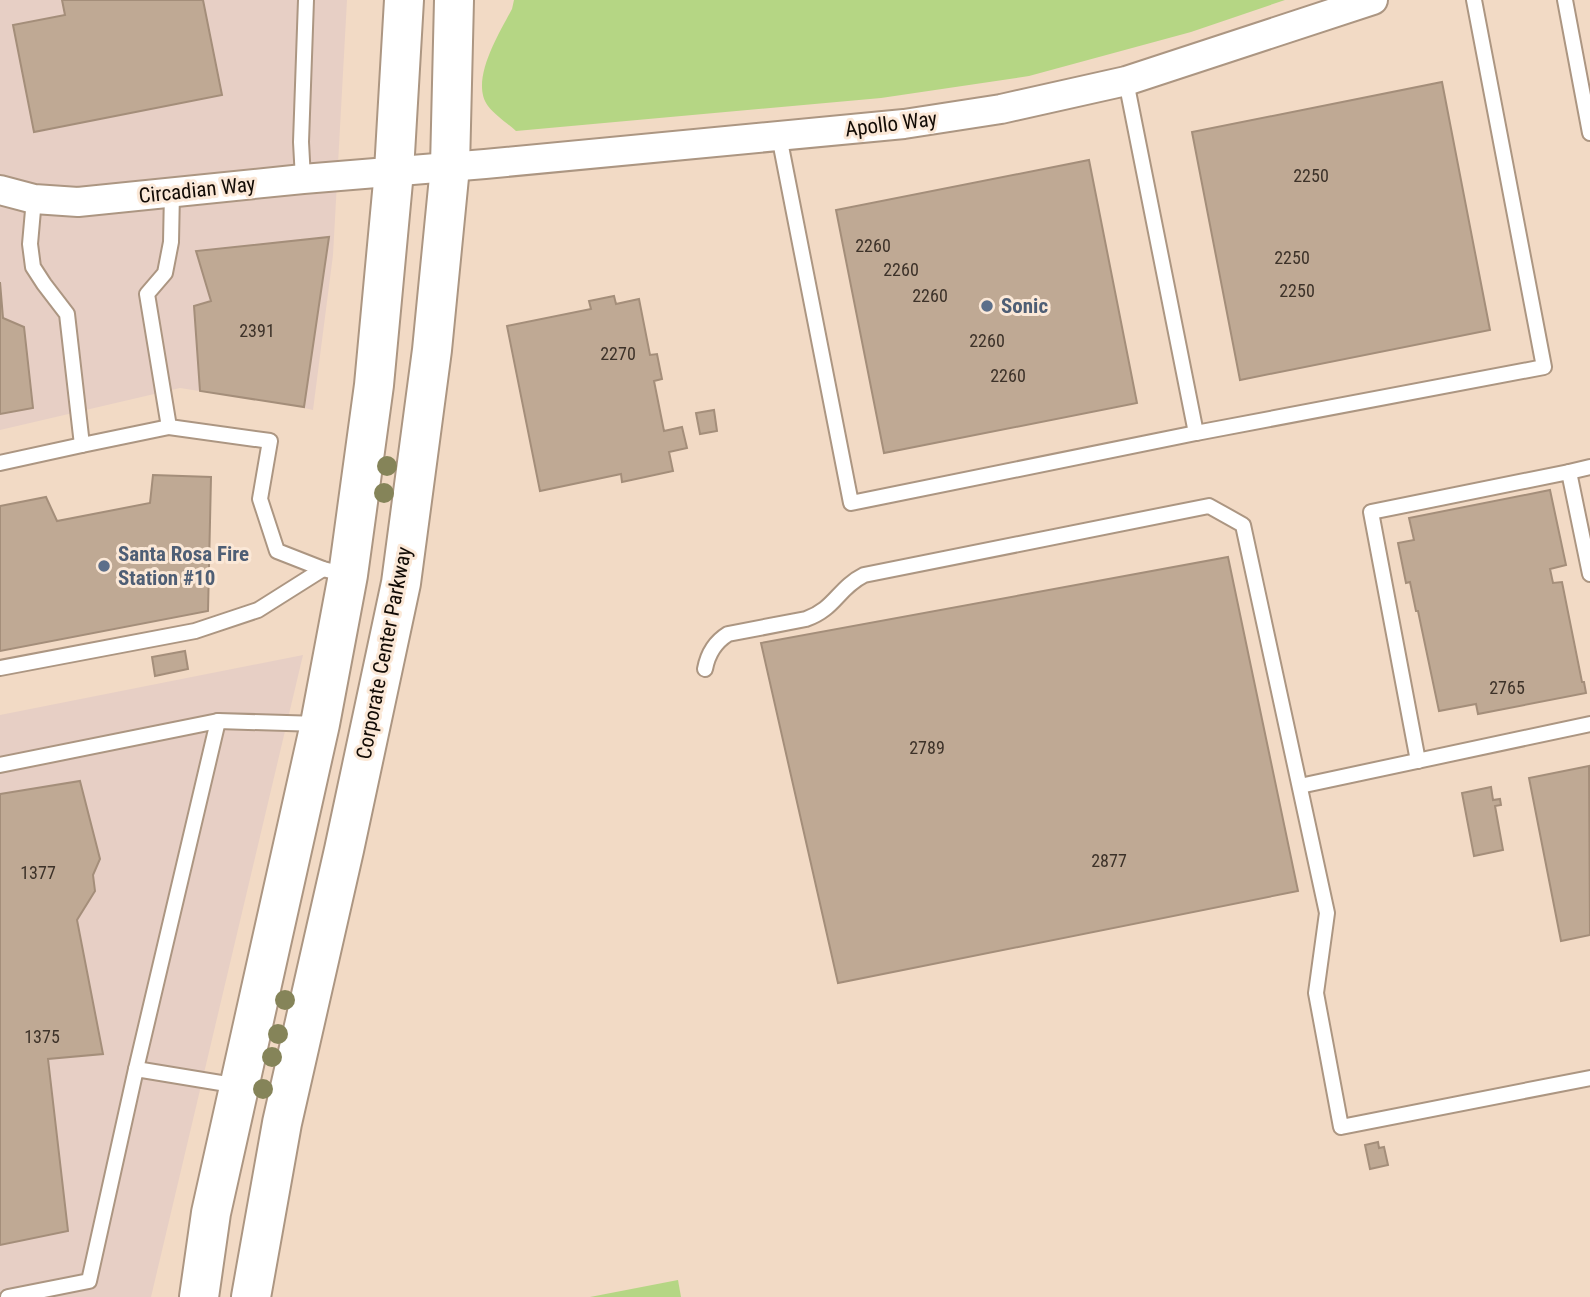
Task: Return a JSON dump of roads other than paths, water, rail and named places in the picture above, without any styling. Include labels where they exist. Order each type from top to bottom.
[{"type":"street","points":[[199,1297],[211,1213],[320,724],[335,572],[374,385],[394,172],[404,0]]},
{"type":"street","name":"Corporate Center Parkway","points":[[251,1297],[282,1123],[401,583],[432,350],[450,167],[454,0]]},
{"type":"street","name":"Apollo Way","points":[[394,172],[904,124],[1001,108],[1126,82],[1373,0]]},
{"type":"street","name":"Circadian Way","points":[[0,190],[34,199],[78,202],[394,172]]},
{"type":"lane","points":[[303,179],[300,142],[306,0]]},
{"type":"lane","points":[[779,136],[851,502],[1544,367],[1474,0]]},
{"type":"lane","points":[[1565,0],[1590,133]]},
{"type":"lane","points":[[1126,82],[1196,433]]},
{"type":"lane","points":[[169,427],[147,294],[165,273],[171,242],[172,192]]},
{"type":"lane","points":[[34,199],[30,244],[33,267],[67,314],[82,445]]},
{"type":"lane","points":[[0,463],[169,427],[270,441],[260,499],[277,551],[335,572]]},
{"type":"lane","points":[[1418,761],[1371,512],[1590,467]]},
{"type":"lane","points":[[1569,472],[1590,575]]},
{"type":"lane","points":[[705,669],[712,649],[718,640],[728,634],[817,615],[829,607],[853,580],[864,575],[1209,506],[1243,525],[1327,913],[1316,993],[1341,1127],[1590,1078]]},
{"type":"lane","points":[[0,668],[195,631],[258,610],[335,572]]},
{"type":"lane","points":[[0,765],[218,721],[320,724]]},
{"type":"lane","points":[[8,1297],[89,1281],[135,1069],[218,721]]},
{"type":"lane","points":[[1300,786],[1590,724]]},
{"type":"lane","points":[[135,1069],[239,1086]]},
{"type":"place","name":"Sonic","points":[[987,306]]},
{"type":"place","name":"Santa Rosa Fire Station #10","points":[[104,566]]}]
